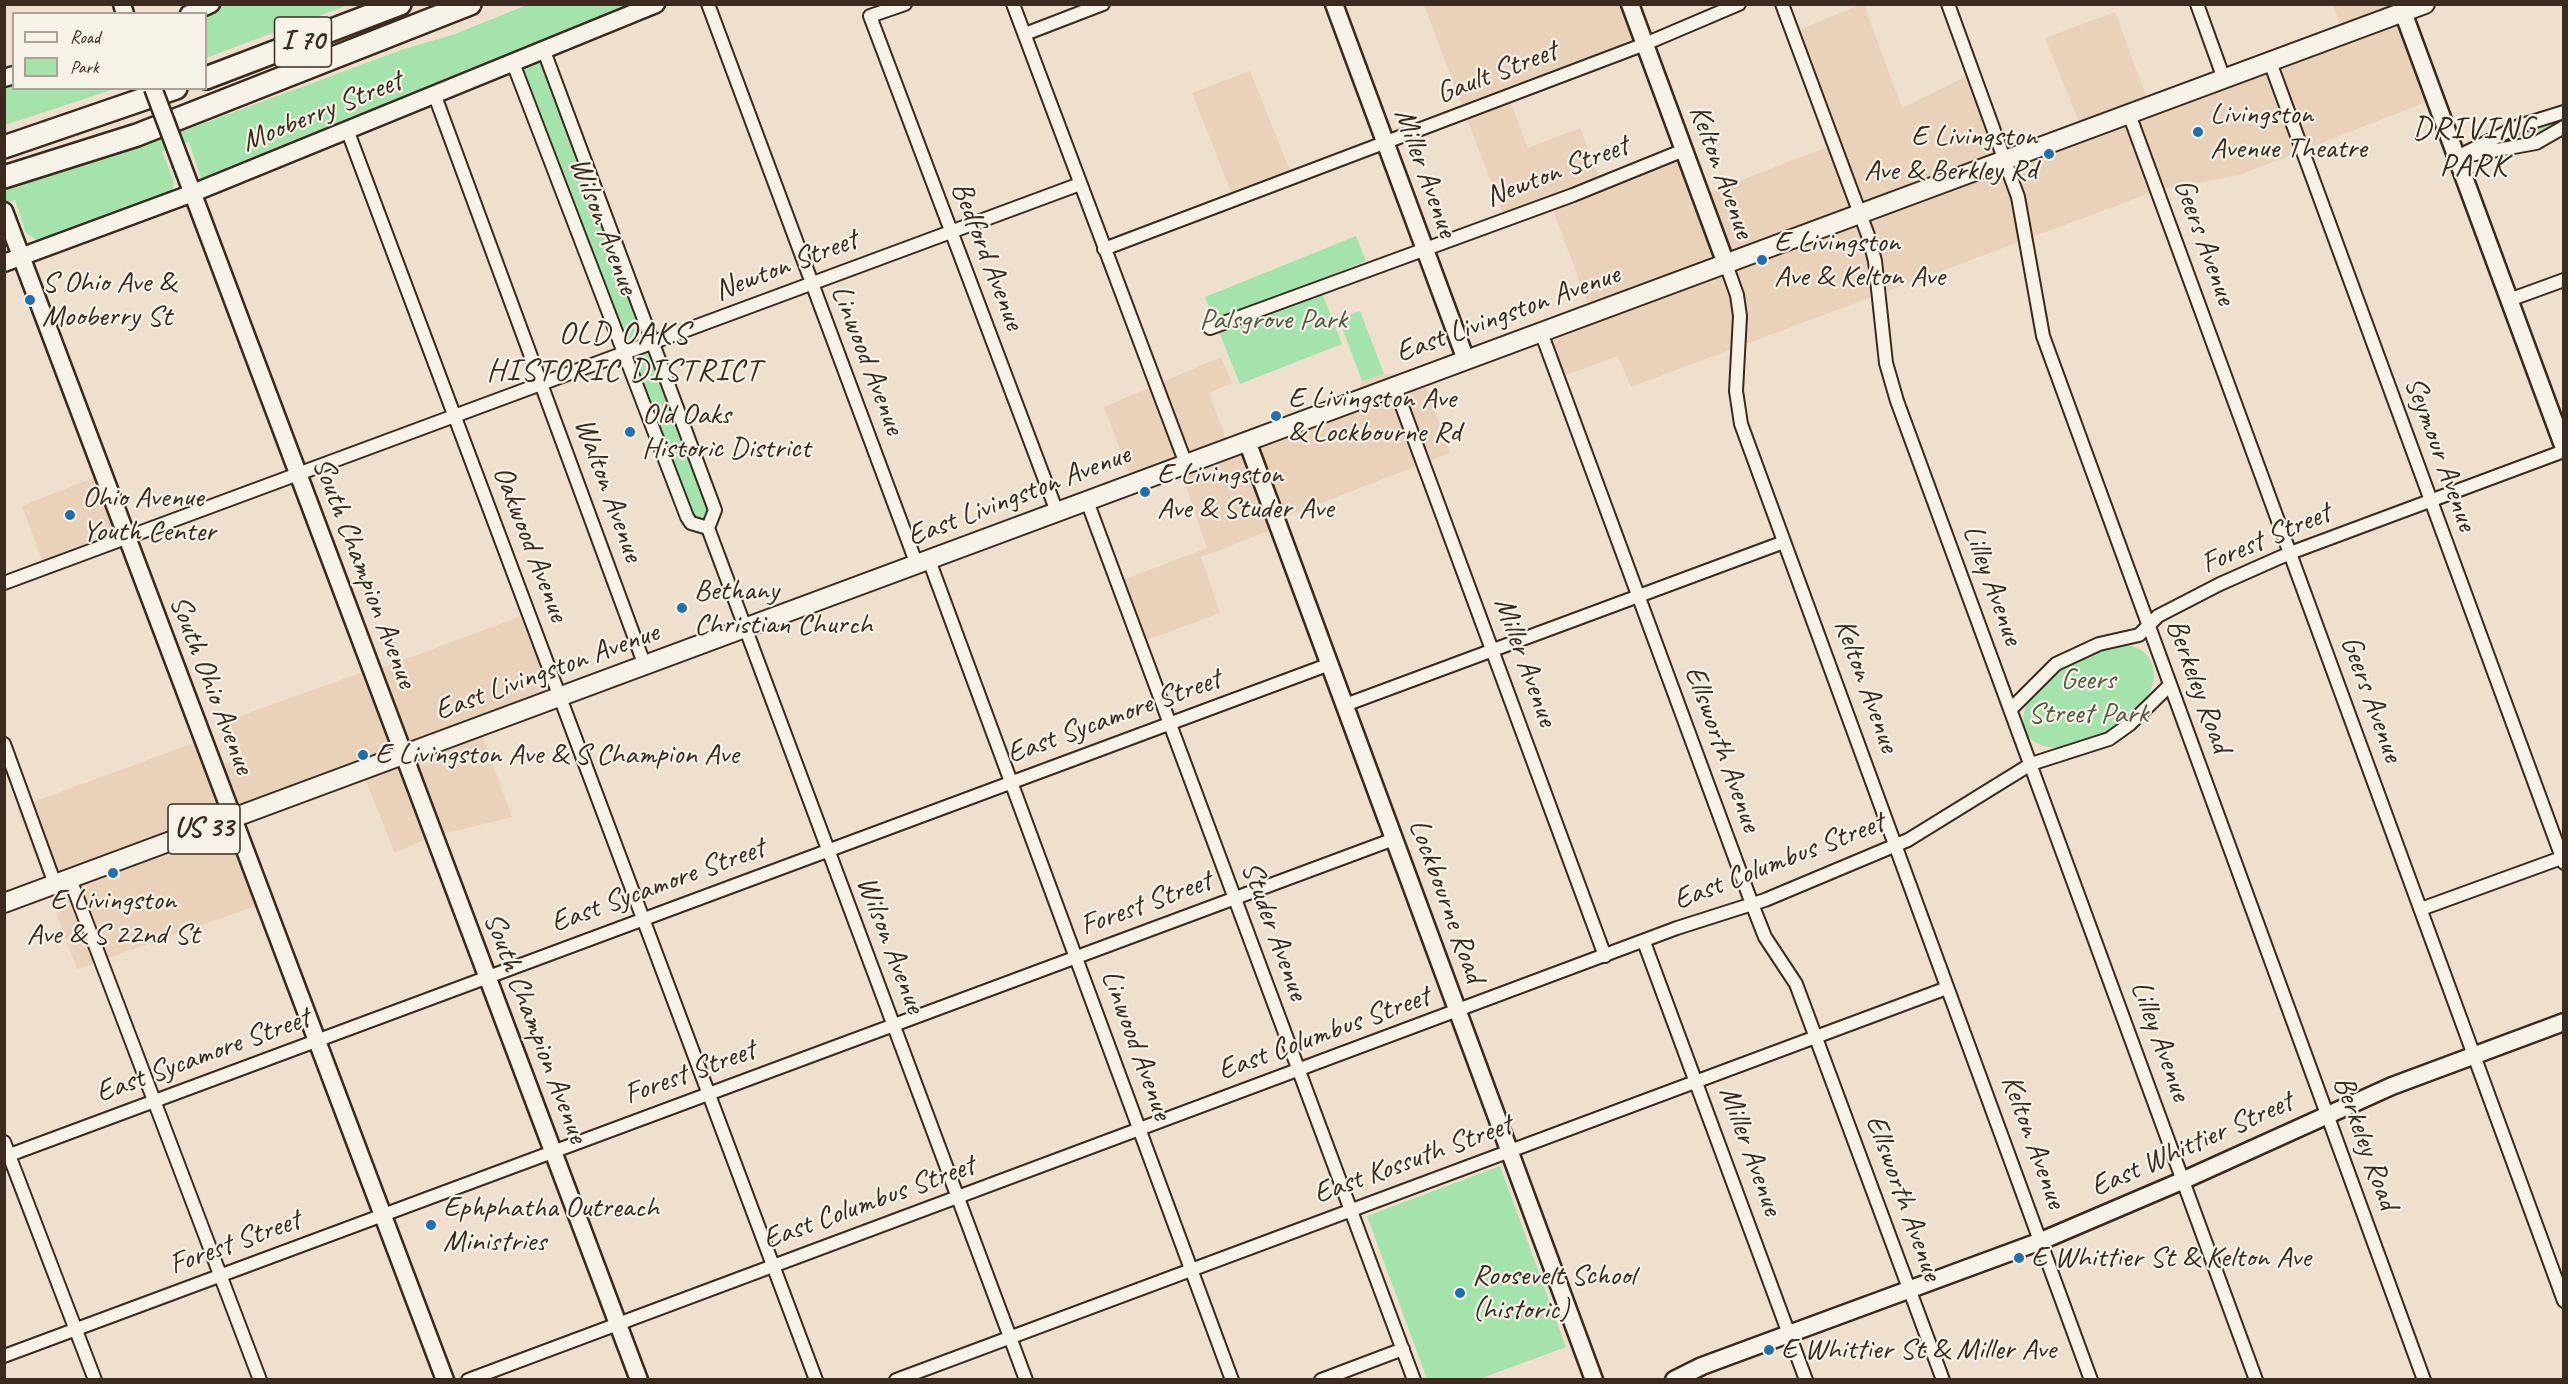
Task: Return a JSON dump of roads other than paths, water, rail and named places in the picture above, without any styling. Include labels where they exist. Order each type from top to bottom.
[{"type":"highway","name":"I 70","points":[[207,78],[400,4]]},
{"type":"highway","name":"I 70","points":[[4,177],[137,135],[470,4]]},
{"type":"highway","points":[[4,147],[170,90]]},
{"type":"main road","name":"East Livingston Avenue","points":[[4,903],[2414,7]]},
{"type":"street","points":[[193,12],[211,4]]},
{"type":"street","name":"Mooberry Street","points":[[4,263],[193,193],[348,132],[656,4]]},
{"type":"street","name":"Linwood Avenue","points":[[708,4],[811,284],[1011,782],[1232,1380]]},
{"type":"street","name":"Bedford Avenue","points":[[905,4],[870,16],[1057,512]]},
{"type":"street","points":[[1013,4],[1186,464]]},
{"type":"street","points":[[1024,34],[1103,4]]},
{"type":"street","name":"Miller Avenue","points":[[1334,4],[1466,360]]},
{"type":"street","name":"Kelton Avenue","points":[[1630,4],[1737,295],[1740,316],[1736,391],[1741,424],[2091,1380]]},
{"type":"street","name":"Gault Street","points":[[1104,249],[1645,44],[1739,4]]},
{"type":"street","name":"Lilley Avenue","points":[[1782,4],[1860,214],[1875,261],[1882,339],[1890,377],[2256,1380]]},
{"type":"street","name":"Berkeley Road","points":[[1948,4],[2023,215],[2034,298],[2043,336],[2424,1380]]},
{"type":"street","points":[[2197,4],[2224,79]]},
{"type":"street","points":[[2414,7],[2457,157],[2564,449]]},
{"type":"street","name":"Wilson Avenue","points":[[543,51],[715,510],[708,528],[1026,1380]]},
{"type":"street","name":"Seymour Avenue","points":[[2270,62],[2563,859]]},
{"type":"street","name":"Wilson Avenue","points":[[513,63],[687,517],[691,523],[708,528]]},
{"type":"street","name":"South Champion Avenue","points":[[154,90],[639,1380]]},
{"type":"street","name":"Walton Avenue","points":[[435,96],[645,666]]},
{"type":"street","points":[[2457,157],[2518,126],[2564,112]]},
{"type":"street","name":"Geers Avenue","points":[[2129,114],[2564,1301]]},
{"type":"street","points":[[2457,157],[2536,143],[2564,127]]},
{"type":"street","name":"Oakwood Avenue","points":[[348,132],[816,1380]]},
{"type":"street","name":"Newton Street","points":[[1210,328],[1684,150]]},
{"type":"street","name":"Newton Street","points":[[4,583],[1080,184]]},
{"type":"street","name":"South Ohio Avenue","points":[[6,216],[445,1380]]},
{"type":"street","points":[[2509,300],[2564,280]]},
{"type":"street","name":"Ellsworth Avenue","points":[[1541,332],[1752,904],[1765,937],[1796,984],[1943,1380]]},
{"type":"street","name":"Miller Avenue","points":[[1395,387],[1605,956]]},
{"type":"street","name":"Lockbourne Road","points":[[1247,441],[1594,1380]]},
{"type":"street","name":"Forest Street","points":[[2011,709],[2056,664],[2098,644],[2139,635],[2158,616],[2200,594],[2290,553],[2564,449]]},
{"type":"street","name":"Studer Avenue","points":[[1087,501],[1414,1380]]},
{"type":"street","points":[[1345,705],[1784,542]]},
{"type":"street","name":"East Sycamore Street","points":[[7,1156],[1330,663]]},
{"type":"street","name":"East Columbus Street","points":[[468,1380],[1728,910],[1752,904],[1895,846],[1964,808],[2031,765],[2109,739],[2130,724],[2170,685]]},
{"type":"street","points":[[4,744],[154,1101],[260,1380]]},
{"type":"street","name":"Forest Street","points":[[4,1356],[1394,839]]},
{"type":"street","points":[[2421,909],[2563,859]]},
{"type":"street","name":"Miller Avenue","points":[[1644,942],[1806,1380]]},
{"type":"street","name":"East Kossuth Street","points":[[896,1380],[1947,988]]},
{"type":"street","name":"East Whittier Street","points":[[1674,1380],[1702,1366],[2040,1241],[2184,1180],[2328,1113],[2475,1054],[2564,1022]]},
{"type":"street","points":[[4,1142],[7,1156],[95,1380]]},
{"type":"street","points":[[1322,1380],[1403,1350]]},
{"type":"place","name":"Livingston Avenue Theatre","points":[[2198,132]]},
{"type":"place","name":"E Livingston Ave & Berkley Rd","points":[[2049,154]]},
{"type":"place","name":"E Livingston Ave & Kelton Ave","points":[[1762,260]]},
{"type":"place","name":"S Ohio Ave & Mooberry St","points":[[30,300]]},
{"type":"place","name":"E Livingston Ave & Lockbourne Rd","points":[[1276,416]]},
{"type":"place","name":"Old Oaks Historic District","points":[[630,432]]},
{"type":"place","name":"E Livingston Ave & Studer Ave","points":[[1145,492]]},
{"type":"place","name":"Ohio Avenue Youth Center","points":[[70,515]]},
{"type":"place","name":"Bethany Christian Church","points":[[682,608]]},
{"type":"place","name":"E Livingston Ave & S Champion Ave","points":[[363,755]]},
{"type":"place","name":"E Livingston Ave & S 22nd St","points":[[113,873]]},
{"type":"place","name":"Ephphatha Outreach Ministries","points":[[431,1225]]},
{"type":"place","name":"E Whittier St & Kelton Ave","points":[[2019,1258]]},
{"type":"place","name":"Roosevelt School (historic)","points":[[1460,1293]]},
{"type":"place","name":"E Whittier St & Miller Ave","points":[[1769,1350]]},
{"type":"district","name":"DRIVING PARK","points":[[2474,148]]},
{"type":"district","name":"OLD OAKS HISTORIC DISTRICT","points":[[624,354]]},
{"type":"park label","name":"Palsgrove Park","points":[[1273,320]]},
{"type":"park label","name":"Geers Street Park","points":[[2088,697]]}]
